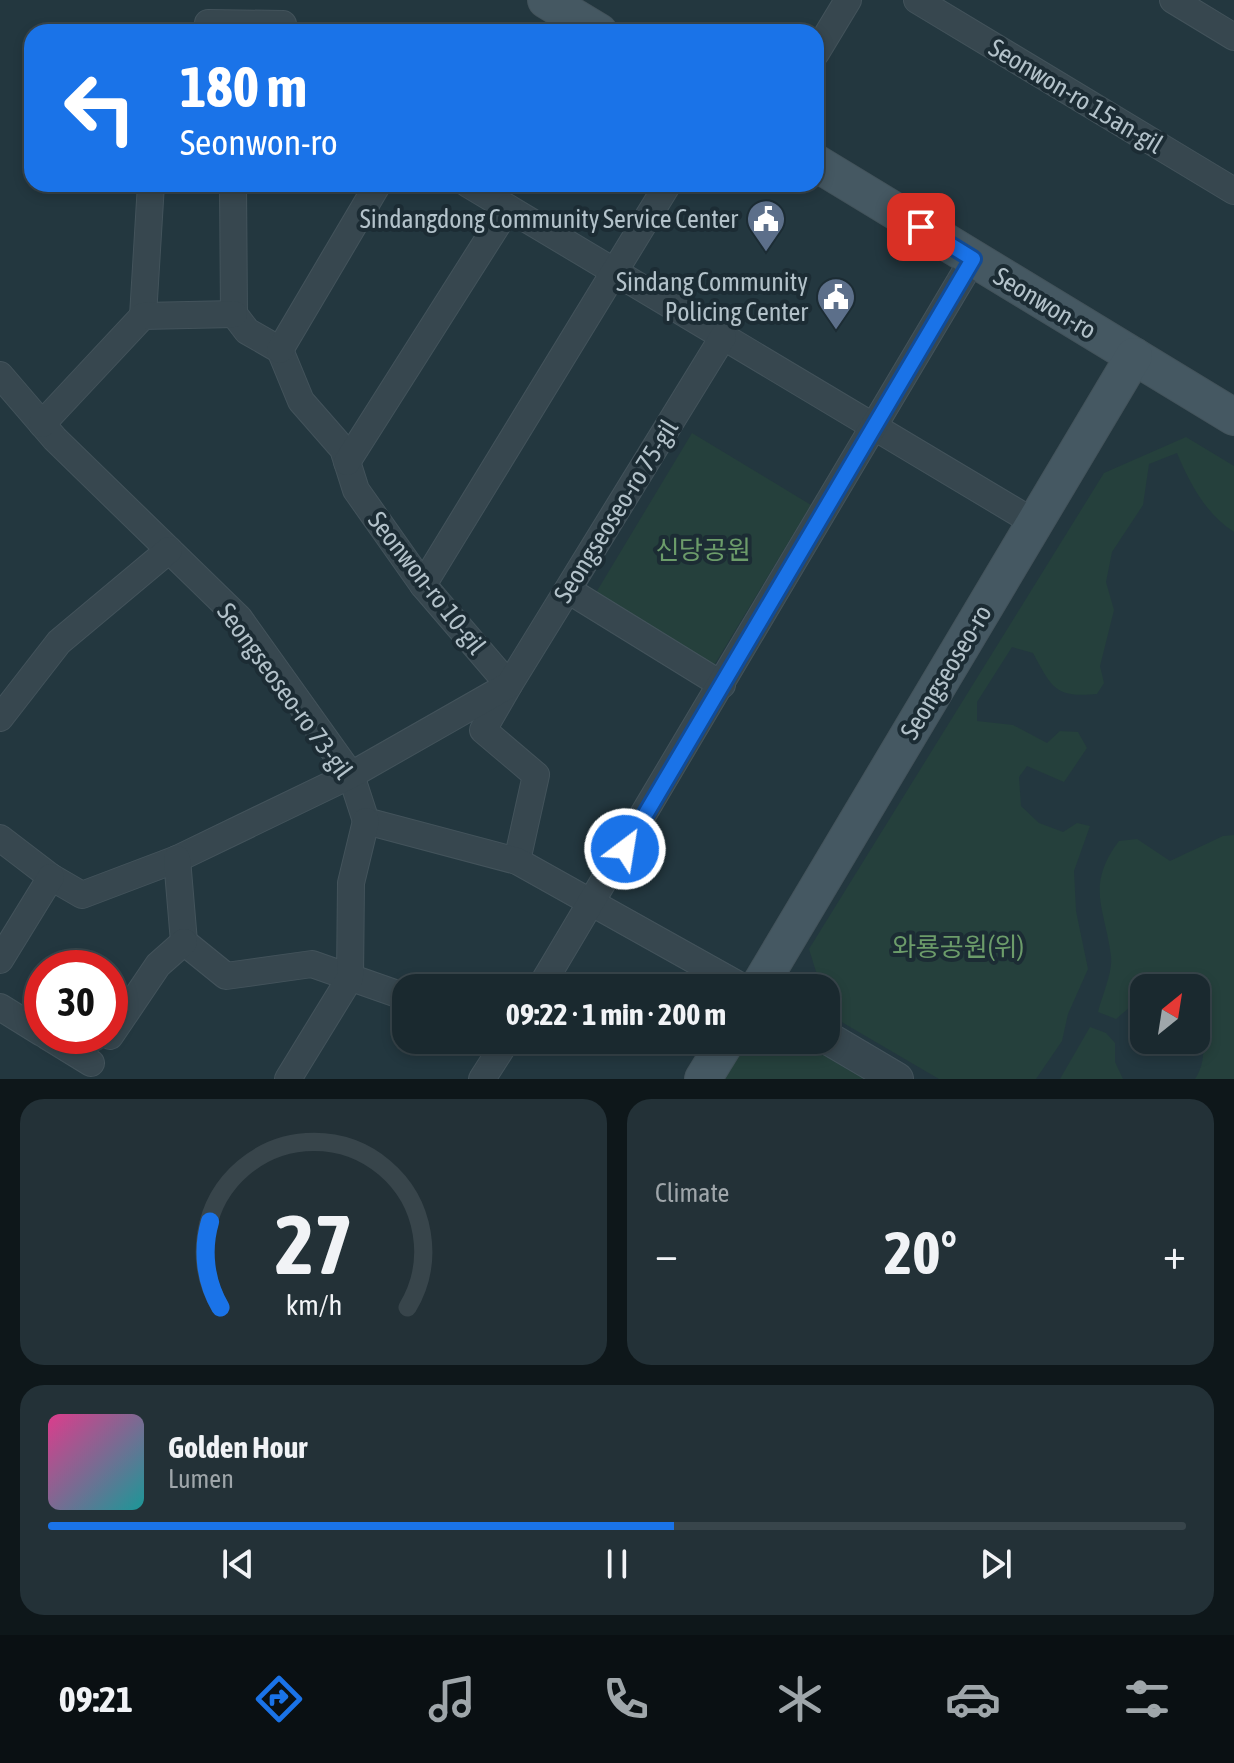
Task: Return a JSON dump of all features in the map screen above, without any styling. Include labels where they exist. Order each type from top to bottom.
[{"type":"main road","points":[[546,0],[586,24]]},
{"type":"main road","name":"Seonwon-ro","points":[[824,168],[1234,417]]},
{"type":"main road","name":"Seongseoseo-ro","points":[[766,974],[1134,356]]},
{"type":"main road","points":[[703,1079],[718,1054]]},
{"type":"street","points":[[824,40],[848,0]]},
{"type":"street","name":"Seonwon-ro 15an-gil","points":[[917,0],[1234,191]]},
{"type":"street","points":[[1173,0],[1234,37]]},
{"type":"street","points":[[208,24],[283,19]]},
{"type":"street","points":[[42,424],[143,316],[151,192]]},
{"type":"street","points":[[233,192],[234,314],[247,331],[280,350],[373,192]]},
{"type":"street","points":[[481,192],[1035,523]]},
{"type":"street","points":[[423,585],[663,192]]},
{"type":"street","points":[[347,462],[508,208]]},
{"type":"street","points":[[549,974],[973,259]]},
{"type":"street","points":[[143,316],[234,314]]},
{"type":"street","name":"Seongseoseo-ro 75-gil","points":[[509,685],[723,337]]},
{"type":"street","name":"Seonwon-ro 10-gil","points":[[280,350],[301,401],[343,449],[356,490],[423,585],[509,685]]},
{"type":"street","name":"Seongseoseo-ro 73-gil","points":[[0,375],[42,424],[239,618],[351,775],[366,821]]},
{"type":"street","points":[[0,718],[59,642],[169,550]]},
{"type":"street","points":[[568,590],[722,685]]},
{"type":"street","points":[[0,838],[51,877],[82,895],[177,859],[351,775],[509,685]]},
{"type":"street","points":[[509,685],[483,730],[536,775],[517,861]]},
{"type":"street","points":[[288,1079],[350,978],[351,883],[366,821],[517,861],[719,974]]},
{"type":"street","points":[[177,859],[184,942],[226,976],[312,964],[392,992]]},
{"type":"street","points":[[2,949],[51,877]]},
{"type":"street","points":[[128,1009],[158,965],[184,942]]},
{"type":"street","points":[[0,1007],[24,1022]]},
{"type":"street","points":[[840,1045],[897,1079]]},
{"type":"street","points":[[67,1054],[86,1071],[98,1054]]},
{"type":"street","points":[[482,1079],[498,1054]]},
{"type":"green space","name":"신당공원","points":[[692,433],[811,505],[713,667],[594,596]]},
{"type":"green space","name":"와룡공원(위)","points":[[1186,437],[1234,466],[1234,532],[1215,516],[1200,497],[1177,453],[1149,464],[1143,505],[1112,552],[1106,582],[1114,610],[1100,666],[1104,683],[1097,694],[1063,692],[1045,675],[1033,653],[1012,647],[977,702],[977,721],[1013,725],[1047,743],[1060,731],[1078,732],[1087,748],[1064,782],[1027,766],[1019,777],[1021,806],[1039,823],[1063,832],[1077,823],[1090,826],[1074,871],[1076,911],[1088,969],[1068,1014],[1062,1041],[1036,1079],[939,1079],[840,1021],[840,974],[817,974],[809,949],[1104,473]]},
{"type":"green space","name":"와룡공원(위)","points":[[1234,835],[1234,1079],[1195,1079],[1203,1054],[1210,1054],[1210,974],[1130,974],[1130,1007],[1116,1019],[1098,1012],[1111,962],[1100,885],[1109,857],[1119,841],[1137,839],[1170,861],[1223,836]]},
{"type":"green space","points":[[1090,1027],[1106,1033],[1115,1043],[1115,1062],[1123,1079],[1060,1079]]},
{"type":"green space","points":[[730,1054],[822,1054],[864,1079],[716,1079]]},
{"type":"place","name":"Sindangdong Community Service Center","points":[[766,253]]},
{"type":"place","name":"Sindang Community Policing Center","points":[[836,331]]},
{"type":"route","points":[[625,849],[973,259],[921,227]]}]
